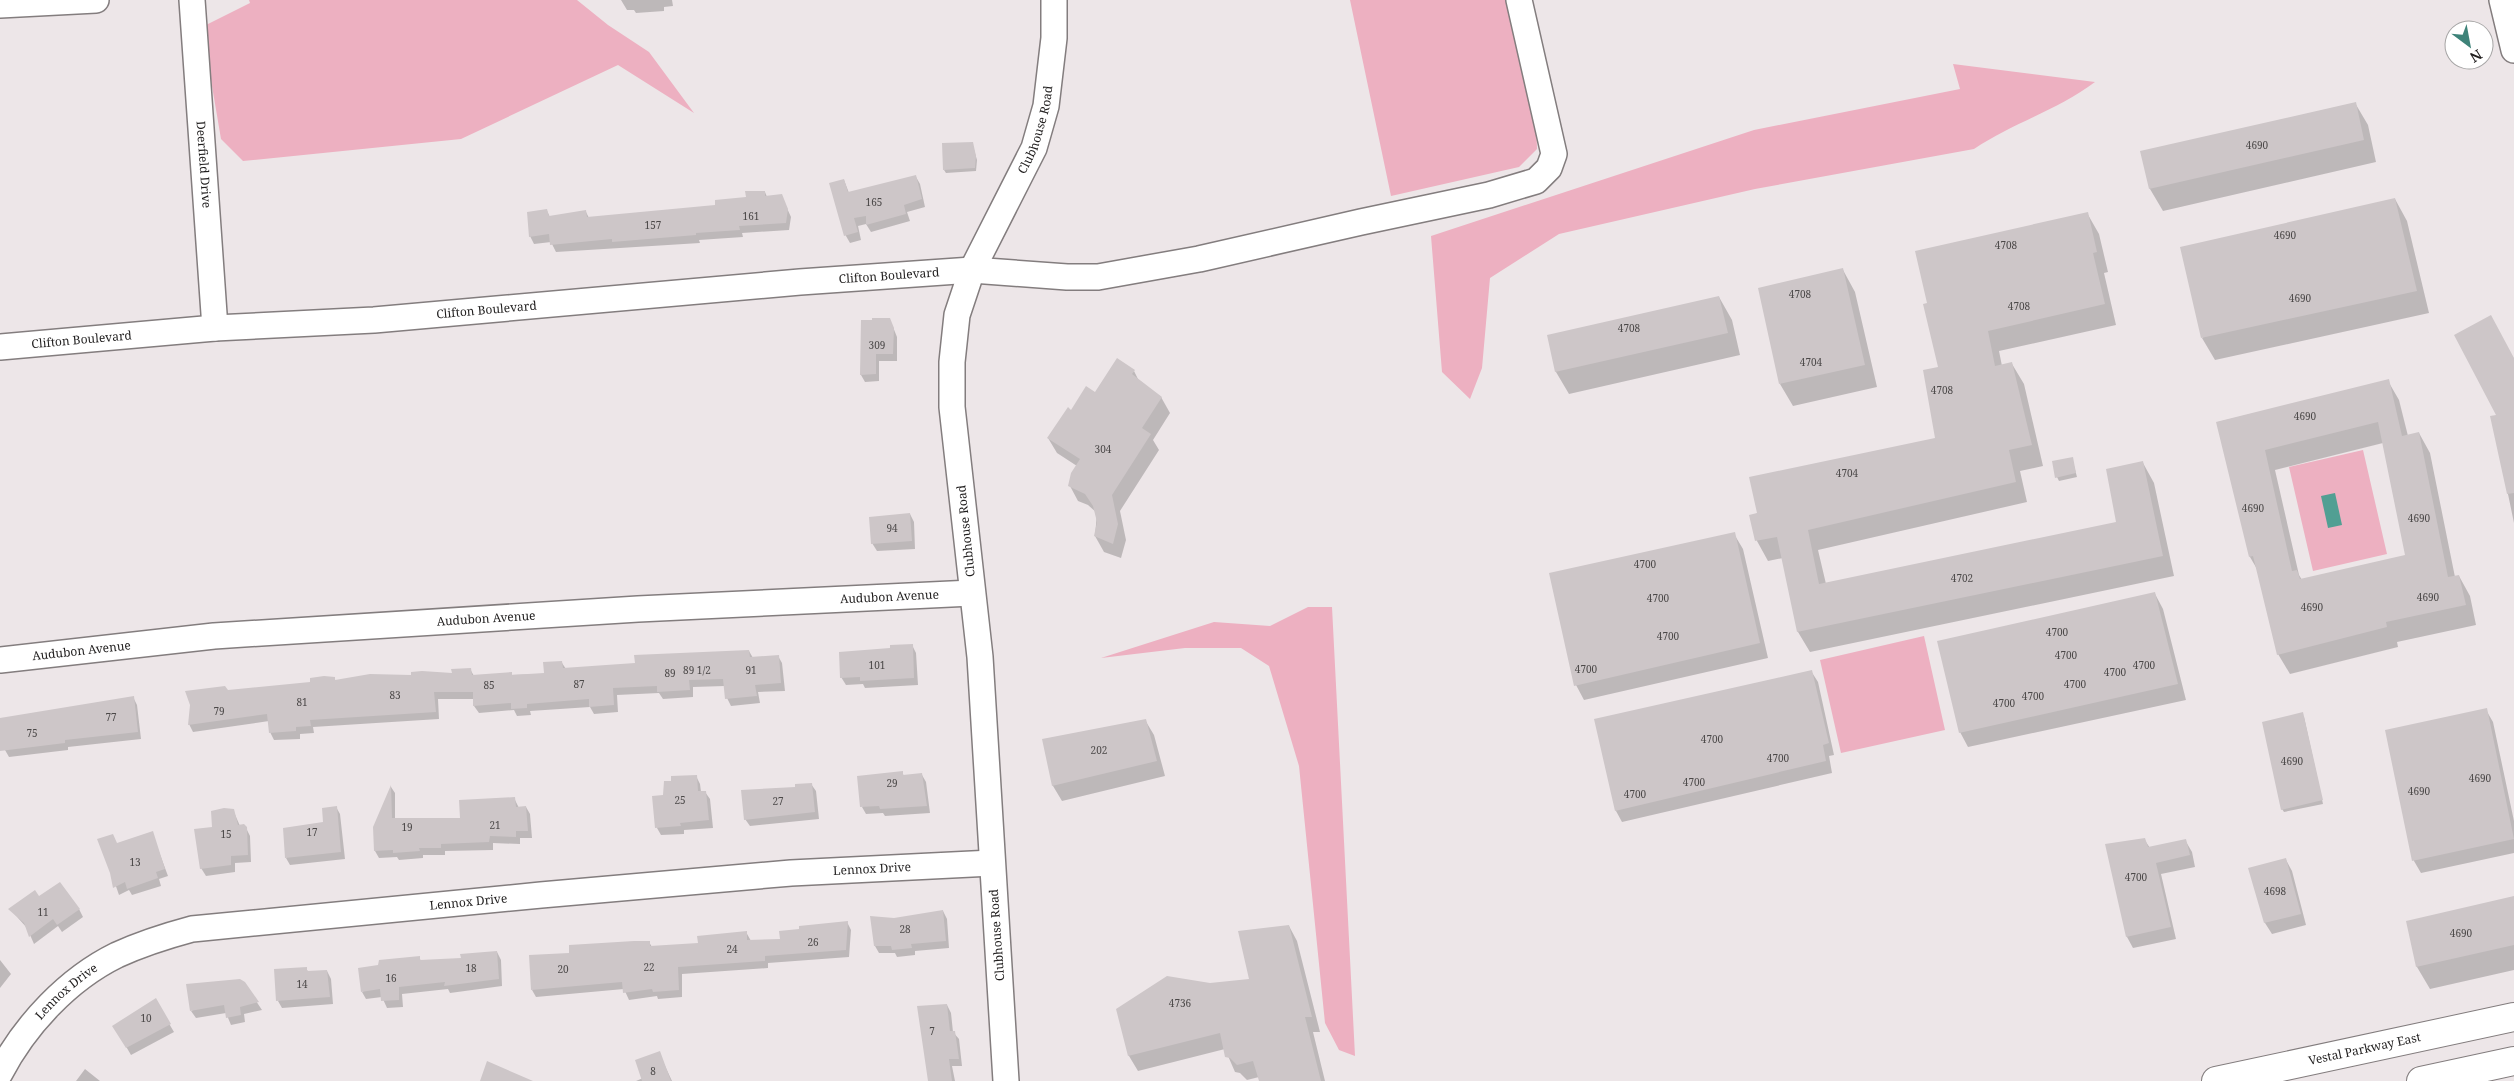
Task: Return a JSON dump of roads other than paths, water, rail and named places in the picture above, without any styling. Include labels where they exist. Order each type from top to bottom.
[{"type":"main road","name":"Vestal Parkway East","points":[[2216,1081],[2514,1017]]},
{"type":"main road","points":[[2421,1081],[2514,1061]]},
{"type":"street","points":[[0,5],[96,0]]},
{"type":"street","name":"Deerfield Drive","points":[[192,0],[215,328]]},
{"type":"street","name":"Clubhouse Road","points":[[1006,1081],[992,863],[988,762],[952,407],[952,372],[957,315],[972,270],[1034,148],[1046,106],[1054,38],[1054,0]]},
{"type":"street","name":"Clifton Boulevard","points":[[0,347],[215,328],[374,320],[800,282],[972,270],[1067,277],[1098,276],[1147,269],[1488,195],[1536,181],[1549,168],[1554,154],[1519,0]]},
{"type":"street","points":[[2502,0],[2514,50]]},
{"type":"street","name":"Audubon Avenue","points":[[0,660],[214,636],[638,609],[972,593]]},
{"type":"street","name":"Lennox Drive","points":[[0,1072],[10,1053],[31,1027],[60,996],[87,974],[115,956],[151,941],[192,929],[462,902],[781,874],[992,863]]}]
